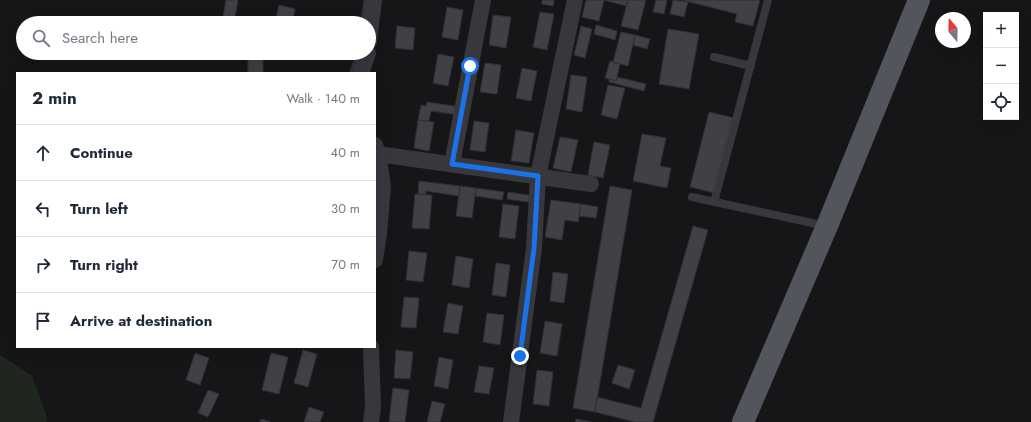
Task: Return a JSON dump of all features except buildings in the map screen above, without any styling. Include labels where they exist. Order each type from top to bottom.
[{"type":"main road","points":[[743,422],[827,226],[919,0]]},
{"type":"street","points":[[372,16],[374,0]]},
{"type":"street","points":[[452,164],[483,0]]},
{"type":"street","points":[[512,422],[534,248],[538,176],[575,0]]},
{"type":"street","points":[[361,72],[366,60]]},
{"type":"street","points":[[376,254],[384,186],[376,150],[452,164],[591,184]]},
{"type":"street","points":[[371,348],[373,407],[371,422]]},
{"type":"lane","points":[[714,202],[768,0]]},
{"type":"lane","points":[[714,57],[750,66]]},
{"type":"lane","points":[[692,197],[827,226]]},
{"type":"shaded area","points":[[0,355],[32,376],[46,414],[47,422],[0,422]]},
{"type":"waterway","points":[[364,16],[366,0]]},
{"type":"waterway","points":[[352,72],[356,60]]},
{"type":"route","points":[[470,66],[452,164],[538,176],[534,248],[520,356]]}]
